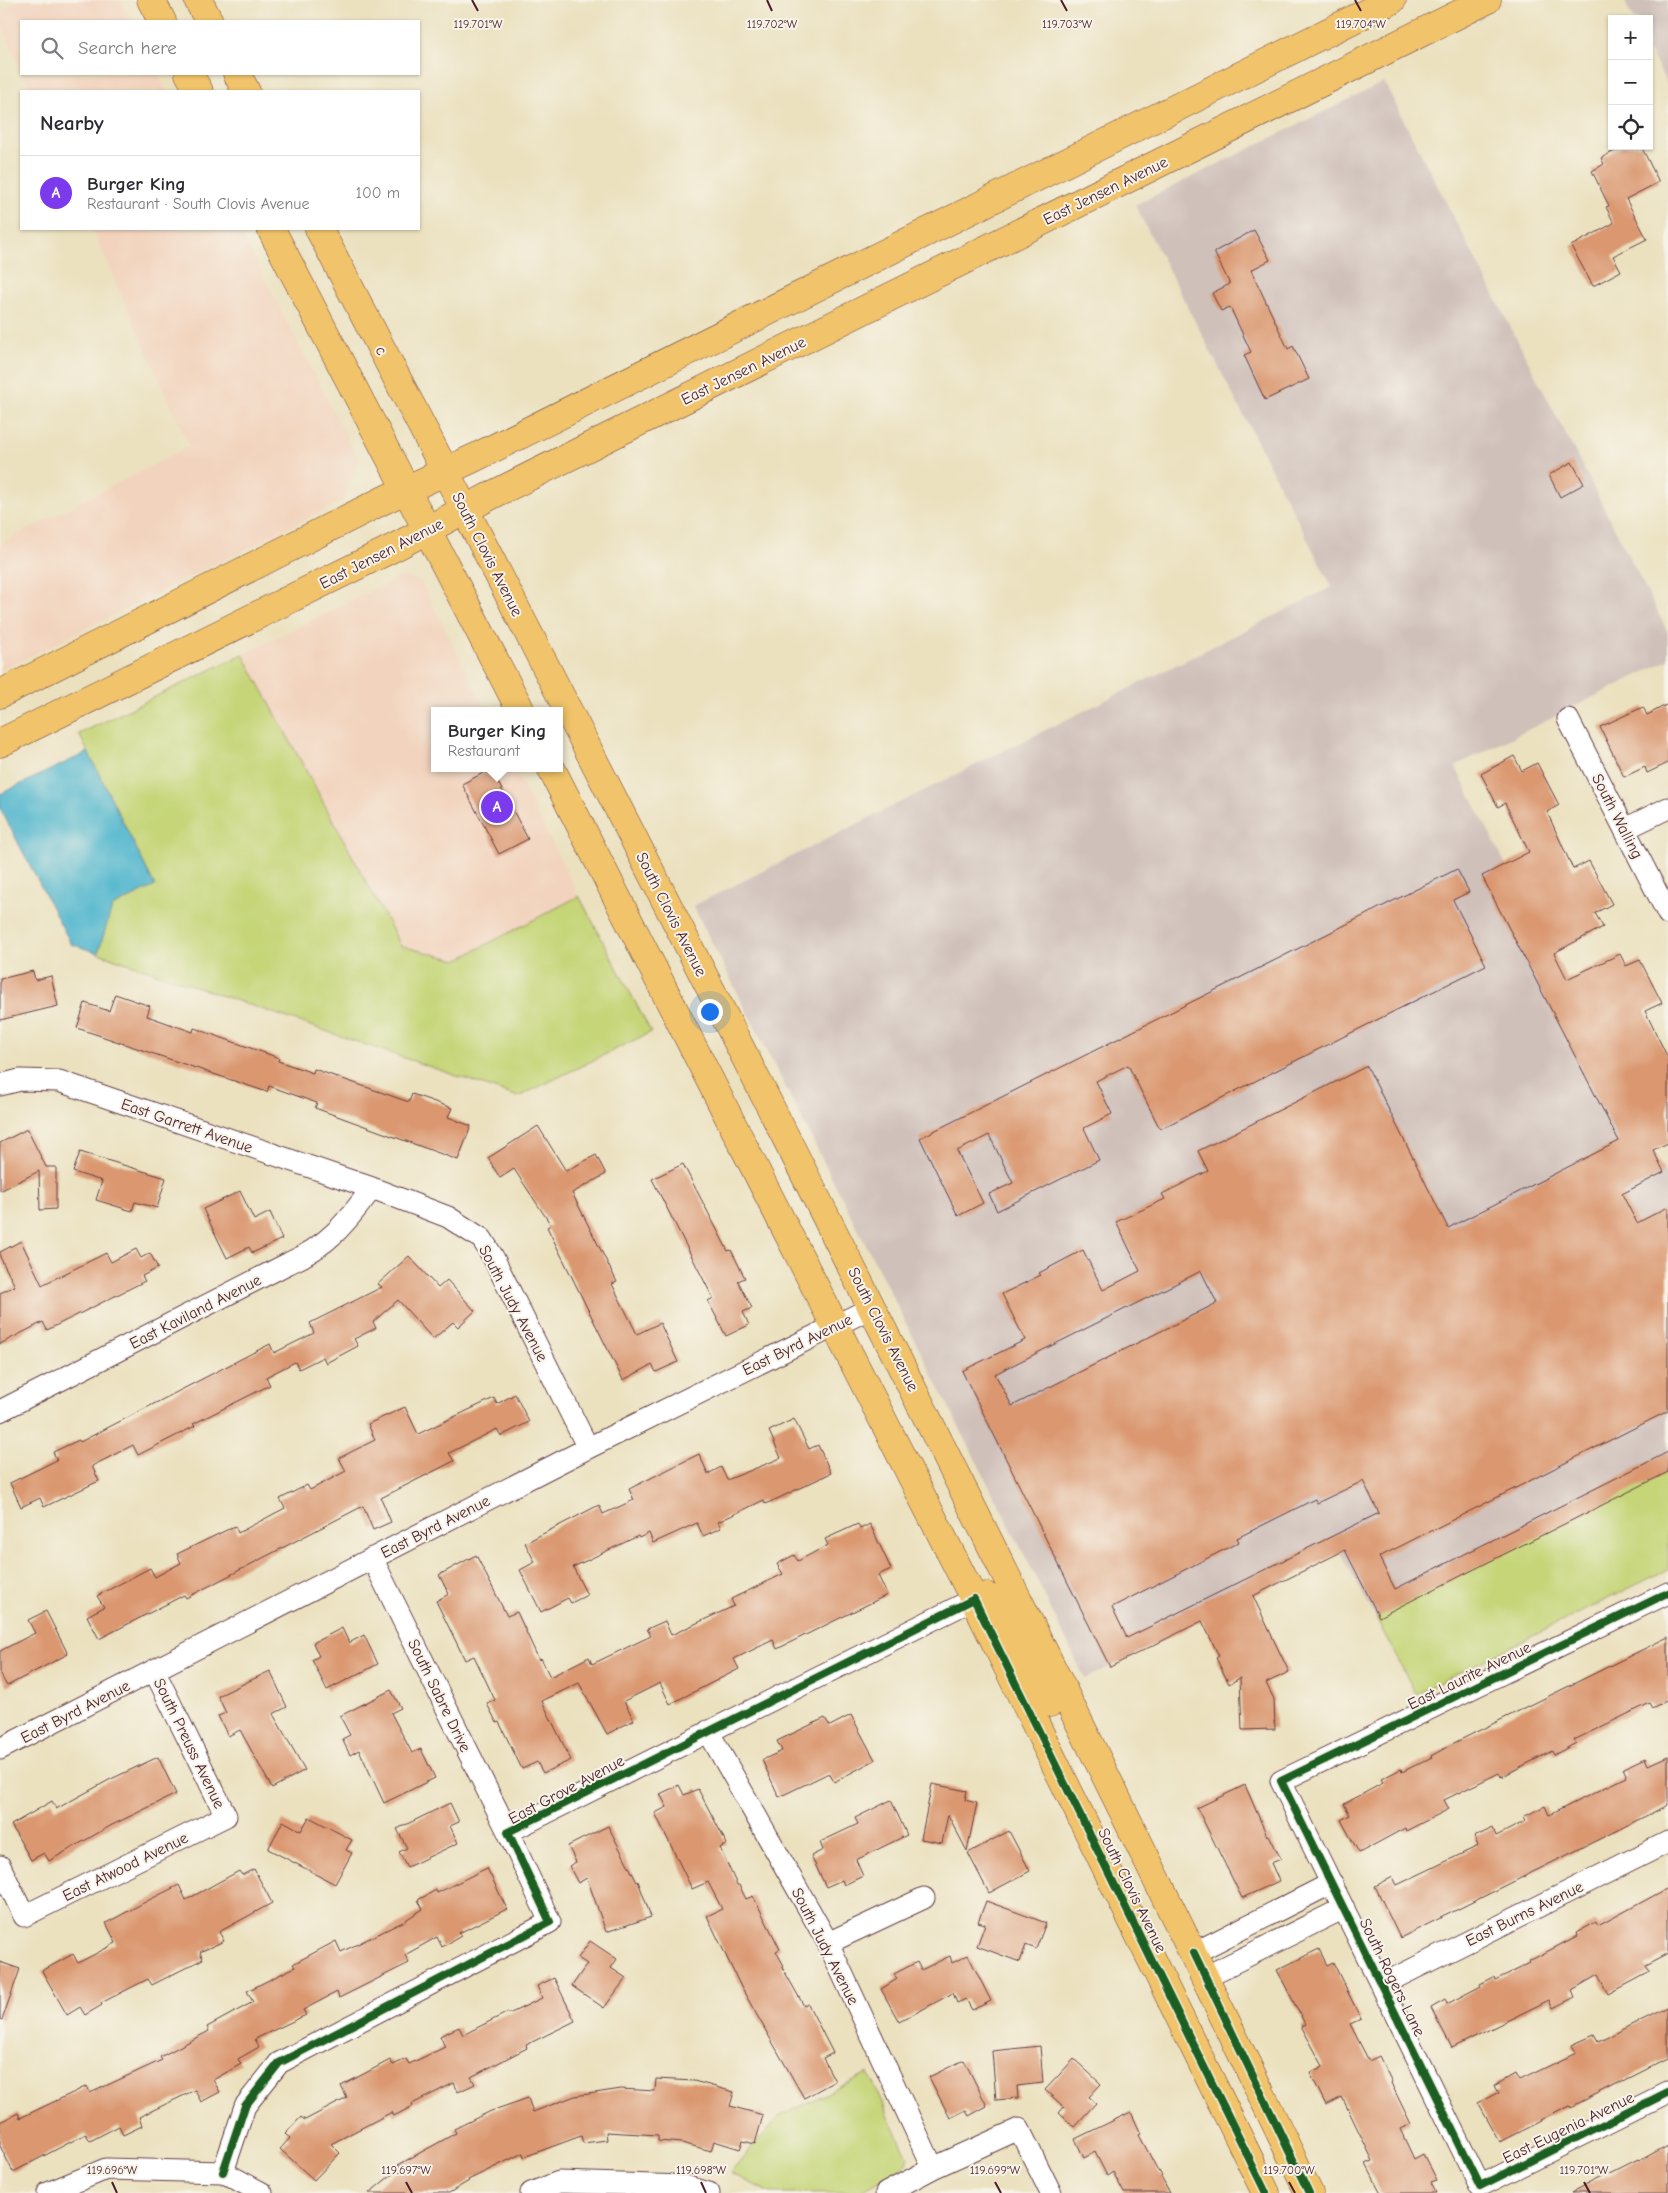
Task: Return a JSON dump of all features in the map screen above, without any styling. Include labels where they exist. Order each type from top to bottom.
[{"type":"main road","points":[[151,0],[161,20]]},
{"type":"main road","points":[[198,0],[208,20]]},
{"type":"main road","points":[[0,694],[1392,0]]},
{"type":"main road","name":"East Jensen Avenue","points":[[0,743],[1487,0]]},
{"type":"main road","points":[[190,75],[198,90]]},
{"type":"main road","points":[[238,75],[245,90]]},
{"type":"main road","points":[[272,230],[429,529],[519,707]]},
{"type":"main road","name":"c","points":[[320,230],[446,471]]},
{"type":"main road","name":"South Clovis Avenue","points":[[446,471],[873,1307],[1200,1965],[1309,2193]]},
{"type":"main road","name":"South Clovis Avenue","points":[[553,772],[974,1599],[1266,2193]]},
{"type":"main road","points":[[974,1599],[986,1596],[1001,1609],[1060,1720],[1080,1738],[1090,1743]]},
{"type":"street","name":"South Walling","points":[[1568,719],[1668,914]]},
{"type":"street","points":[[1625,829],[1668,808]]},
{"type":"street","name":"East Garrett Avenue","points":[[0,1085],[20,1080],[59,1081],[372,1188]]},
{"type":"street","name":"East Kaviland Avenue","points":[[0,1411],[289,1262],[310,1254],[329,1240],[350,1218],[372,1188]]},
{"type":"street","name":"South Judy Avenue","points":[[372,1188],[448,1217],[482,1239],[493,1257],[588,1448]]},
{"type":"street","name":"East Byrd Avenue","points":[[0,1749],[588,1448],[873,1307]]},
{"type":"street","name":"South Sabre Drive","points":[[372,1558],[508,1832]]},
{"type":"street","name":"East Laurite Avenue","points":[[1281,1781],[1668,1593]]},
{"type":"street","name":"East Grove Avenue","points":[[223,2172],[244,2106],[278,2063],[550,1922],[508,1832],[974,1599]]},
{"type":"street","name":"South Preuss Avenue","points":[[154,1670],[226,1816]]},
{"type":"street","name":"South Judy Avenue","points":[[708,1731],[828,1943],[933,2168]]},
{"type":"street","name":"South Rogers Lane","points":[[1281,1781],[1480,2186]]},
{"type":"street","name":"East Atwood Avenue","points":[[0,1866],[24,1916],[226,1816]]},
{"type":"street","name":"East Burns Avenue","points":[[1381,1985],[1668,1842]]},
{"type":"street","points":[[1200,1965],[1332,1883]]},
{"type":"street","points":[[828,1943],[924,1898]]},
{"type":"street","points":[[1200,1965],[1344,1908]]},
{"type":"street","name":"East Eugenia Avenue","points":[[1480,2186],[1668,2092]]},
{"type":"street","points":[[886,2193],[933,2168],[1019,2129],[1051,2193]]},
{"type":"street","points":[[48,2193],[106,2169],[223,2172],[262,2193]]},
{"type":"street","points":[[531,2193],[559,2182],[684,2189],[709,2193]]},
{"type":"shaded area","points":[[20,0],[120,0],[130,20],[20,20],[20,67],[0,21],[0,10]]},
{"type":"shaded area","points":[[1624,0],[1668,0],[1668,86],[1653,58],[1653,15],[1631,15]]},
{"type":"shaded area","points":[[23,75],[159,75],[166,90],[31,90]]},
{"type":"shaded area","points":[[1384,82],[1668,632],[1668,660],[1455,766],[1668,1179],[1668,1470],[1376,1618],[1339,1551],[1085,1679],[1030,1566],[693,906],[1332,587],[1135,205]]},
{"type":"shaded area","points":[[92,230],[240,230],[358,459],[343,501],[0,671],[0,544],[189,446]]},
{"type":"shaded area","points":[[401,576],[421,581],[484,707],[431,707],[431,772],[516,772],[579,896],[457,960],[401,946],[243,654]]},
{"type":"green space","points":[[243,654],[401,946],[457,960],[579,896],[651,1032],[518,1097],[98,953],[112,907],[155,886],[79,734]]},
{"type":"green space","points":[[1668,1470],[1668,1569],[1416,1694],[1376,1618]]},
{"type":"green space","points":[[868,2073],[908,2157],[905,2166],[856,2193],[771,2193],[730,2173],[780,2116]]},
{"type":"water","points":[[88,752],[155,886],[112,907],[98,953],[71,944],[0,808],[0,794]]},
{"type":"building","points":[[1616,150],[1643,150],[1659,182],[1626,199],[1647,239],[1613,256],[1621,271],[1593,286],[1571,246],[1614,223],[1606,207],[1609,206],[1592,171],[1604,164],[1601,158]]},
{"type":"building","points":[[1254,230],[1270,260],[1251,270],[1288,349],[1293,346],[1309,379],[1265,400],[1244,355],[1251,352],[1230,307],[1221,311],[1212,293],[1230,284],[1214,252]]},
{"type":"building","points":[[1572,462],[1584,484],[1560,497],[1549,475]]},
{"type":"building","points":[[1668,704],[1668,763],[1647,773],[1645,767],[1624,777],[1600,727],[1643,707],[1647,715]]},
{"type":"building","points":[[1514,756],[1522,771],[1537,763],[1559,805],[1547,812],[1573,869],[1589,861],[1612,904],[1595,913],[1603,927],[1554,953],[1567,979],[1620,954],[1626,966],[1640,960],[1662,1003],[1645,1011],[1668,1058],[1668,1143],[1653,1150],[1664,1172],[1622,1194],[1637,1223],[1668,1207],[1668,1411],[1379,1557],[1395,1589],[1668,1452],[1668,1472],[1379,1617],[1345,1550],[1253,1596],[1289,1672],[1266,1683],[1274,1699],[1275,1729],[1242,1730],[1240,1678],[1229,1684],[1216,1658],[1219,1656],[1202,1621],[1110,1667],[962,1371],[1025,1340],[1002,1294],[1041,1275],[1039,1273],[1083,1250],[1103,1290],[1140,1271],[1116,1222],[1165,1199],[1162,1194],[1208,1171],[1198,1151],[1367,1066],[1448,1228],[1619,1141],[1482,876],[1529,852],[1505,803],[1498,807],[1481,774]],"holes":[[[1201,1271],[1217,1303],[1012,1406],[995,1374]],[[1363,1481],[1379,1513],[1127,1638],[1112,1607],[1239,1542],[1237,1538],[1315,1499],[1317,1503]]]},
{"type":"building","points":[[485,772],[493,772],[528,839],[499,854],[462,784]]},
{"type":"building","points":[[1457,869],[1469,892],[1453,900],[1486,965],[1160,1129],[1128,1065],[1096,1081],[1112,1114],[1084,1128],[1099,1160],[997,1211],[989,1194],[1013,1183],[989,1135],[957,1151],[983,1203],[958,1216],[920,1138]]},
{"type":"building","points":[[33,971],[35,980],[51,976],[58,1006],[0,1020],[0,979]]},
{"type":"building","points":[[115,994],[150,1006],[147,1016],[193,1032],[194,1028],[279,1058],[278,1061],[313,1073],[314,1069],[409,1102],[412,1094],[452,1108],[448,1117],[471,1126],[458,1160],[315,1108],[317,1103],[269,1086],[267,1092],[77,1028],[85,1003],[109,1011]]},
{"type":"building","points":[[538,1126],[566,1171],[596,1155],[606,1174],[572,1193],[617,1282],[612,1284],[637,1334],[660,1323],[678,1362],[656,1372],[652,1365],[623,1380],[547,1227],[551,1225],[514,1169],[500,1178],[488,1158]]},
{"type":"building","points":[[27,1129],[46,1167],[56,1167],[56,1209],[40,1210],[39,1171],[0,1191],[0,1143]]},
{"type":"building","points":[[80,1152],[166,1178],[157,1208],[135,1202],[132,1211],[96,1200],[102,1181],[73,1172]]},
{"type":"building","points":[[683,1164],[728,1251],[731,1250],[745,1278],[738,1281],[752,1308],[743,1312],[749,1325],[726,1336],[708,1301],[713,1298],[652,1179]]},
{"type":"building","points":[[240,1191],[254,1220],[270,1212],[282,1239],[252,1253],[249,1247],[227,1258],[203,1209]]},
{"type":"building","points":[[21,1241],[42,1285],[106,1253],[111,1262],[136,1249],[141,1258],[150,1253],[158,1268],[142,1276],[145,1281],[47,1330],[43,1322],[0,1344],[0,1293],[15,1286],[0,1257],[0,1252]]},
{"type":"building","points":[[409,1256],[438,1288],[447,1280],[475,1311],[458,1327],[453,1322],[433,1339],[398,1300],[373,1322],[376,1328],[354,1339],[358,1346],[326,1363],[323,1357],[299,1369],[295,1362],[266,1377],[270,1385],[193,1424],[195,1426],[138,1455],[133,1445],[92,1466],[99,1481],[44,1507],[40,1498],[21,1507],[10,1483],[57,1460],[53,1452],[79,1440],[80,1442],[270,1344],[274,1353],[314,1333],[310,1323],[382,1287],[378,1284]]},
{"type":"building","points":[[515,1394],[529,1422],[501,1436],[497,1429],[449,1453],[454,1461],[381,1498],[391,1522],[373,1530],[363,1506],[186,1598],[184,1595],[99,1639],[87,1616],[104,1607],[97,1596],[150,1568],[155,1577],[181,1563],[177,1554],[235,1526],[238,1533],[285,1508],[280,1499],[307,1485],[310,1490],[346,1471],[339,1458],[375,1440],[368,1424],[405,1407],[418,1434],[494,1398],[497,1404]]},
{"type":"building","points":[[794,1419],[809,1449],[818,1445],[831,1473],[779,1498],[765,1504],[764,1500],[718,1522],[721,1528],[703,1536],[697,1523],[653,1543],[649,1533],[639,1538],[638,1536],[573,1567],[587,1595],[571,1603],[568,1598],[541,1612],[520,1570],[535,1562],[525,1543],[599,1505],[603,1514],[634,1500],[629,1489],[699,1454],[708,1474],[721,1467],[727,1480],[781,1458],[769,1431]]},
{"type":"building","points":[[858,1524],[860,1529],[870,1524],[891,1569],[878,1575],[887,1595],[777,1649],[773,1640],[734,1659],[739,1669],[670,1704],[660,1683],[624,1701],[634,1720],[607,1734],[579,1683],[542,1701],[571,1760],[543,1773],[537,1762],[522,1769],[499,1722],[497,1723],[487,1704],[495,1700],[474,1656],[465,1660],[436,1601],[449,1594],[439,1575],[476,1555],[507,1616],[517,1612],[539,1660],[541,1658],[550,1677],[589,1657],[592,1664],[651,1636],[647,1629],[665,1621],[671,1635],[734,1606],[731,1599],[783,1574],[777,1564],[794,1555],[798,1561],[828,1545],[825,1539]]},
{"type":"building","points":[[46,1611],[68,1654],[7,1686],[0,1674],[0,1651],[35,1633],[28,1620]]},
{"type":"building","points":[[342,1628],[349,1643],[364,1635],[378,1664],[327,1690],[312,1660],[319,1656],[313,1643]]},
{"type":"building","points":[[1668,1637],[1668,1700],[1653,1708],[1650,1703],[1574,1740],[1576,1743],[1554,1755],[1552,1751],[1501,1777],[1499,1773],[1444,1800],[1449,1809],[1406,1831],[1405,1828],[1359,1853],[1341,1820],[1350,1815],[1344,1804],[1383,1783],[1381,1779],[1401,1769],[1402,1772],[1432,1757],[1454,1743]]},
{"type":"building","points":[[270,1671],[287,1707],[273,1714],[305,1770],[272,1788],[240,1730],[228,1736],[218,1716],[226,1713],[218,1696]]},
{"type":"building","points":[[391,1690],[401,1708],[391,1713],[412,1753],[421,1749],[435,1778],[384,1803],[359,1750],[350,1755],[342,1739],[350,1735],[340,1716]]},
{"type":"building","points":[[851,1715],[875,1760],[834,1782],[829,1773],[779,1797],[762,1760],[782,1751],[777,1741],[825,1718],[830,1726]]},
{"type":"building","points":[[1668,1756],[1668,1805],[1400,1938],[1375,1886],[1393,1877],[1397,1885],[1478,1846],[1474,1837],[1493,1828],[1496,1836],[1526,1821],[1523,1817],[1545,1806],[1549,1815],[1627,1777],[1623,1768],[1645,1758],[1648,1765]]},
{"type":"building","points":[[158,1757],[176,1794],[112,1825],[49,1861],[44,1853],[31,1860],[11,1825],[52,1801],[56,1809],[109,1780]]},
{"type":"building","points":[[932,1784],[967,1791],[965,1800],[977,1803],[967,1851],[948,1815],[942,1843],[921,1839]]},
{"type":"building","points":[[679,1785],[684,1795],[698,1789],[727,1844],[720,1848],[737,1885],[739,1885],[746,1899],[753,1896],[780,1949],[776,1951],[784,1966],[782,1967],[804,2006],[808,2004],[833,2053],[823,2058],[835,2081],[804,2098],[741,1987],[707,1916],[722,1909],[708,1882],[692,1889],[655,1813],[667,1807],[660,1794]]},
{"type":"building","points":[[1245,1785],[1267,1836],[1269,1835],[1281,1859],[1271,1863],[1279,1881],[1242,1898],[1197,1808]]},
{"type":"building","points":[[891,1800],[907,1835],[856,1860],[863,1876],[844,1885],[842,1880],[826,1887],[811,1856],[823,1850],[820,1842],[858,1824],[855,1818]]},
{"type":"building","points":[[450,1803],[459,1822],[450,1826],[458,1843],[407,1867],[399,1852],[407,1848],[397,1829]]},
{"type":"building","points":[[309,1817],[352,1840],[346,1850],[352,1853],[335,1884],[268,1849],[283,1821],[301,1831]]},
{"type":"building","points":[[608,1826],[638,1881],[651,1917],[606,1932],[587,1878],[578,1883],[569,1866],[576,1862],[568,1846]]},
{"type":"building","points":[[1009,1831],[1030,1871],[989,1893],[968,1853]]},
{"type":"building","points":[[487,1868],[507,1909],[459,1933],[461,1936],[442,1947],[437,1937],[405,1955],[409,1963],[339,1998],[337,1992],[303,2010],[306,2015],[255,2039],[259,2047],[238,2059],[241,2064],[213,2080],[220,2092],[201,2102],[195,2090],[139,2117],[142,2126],[123,2135],[119,2126],[90,2141],[86,2134],[13,2172],[0,2146],[0,2122],[18,2113],[20,2118],[87,2086],[90,2093],[162,2060],[160,2057],[209,2031],[207,2027],[253,2002],[247,1991],[295,1967],[293,1964],[336,1941],[341,1952],[407,1920],[423,1909],[418,1900],[436,1890],[437,1893]]},
{"type":"building","points":[[254,1869],[272,1903],[219,1932],[224,1941],[200,1952],[203,1959],[152,1985],[148,1979],[101,2003],[102,2005],[85,2015],[80,2007],[67,2015],[42,1971],[73,1954],[78,1963],[116,1943],[106,1923],[179,1885],[186,1900],[239,1871],[242,1875]]},
{"type":"building","points":[[1668,1888],[1668,1954],[1645,1966],[1649,1972],[1608,1994],[1598,1975],[1572,1990],[1575,1997],[1553,2008],[1549,2000],[1452,2048],[1431,2008],[1445,2000],[1447,2004],[1494,1977],[1495,1980],[1530,1963],[1529,1961],[1577,1936],[1576,1933],[1596,1922],[1598,1926]]},
{"type":"building","points":[[986,1901],[1046,1923],[1036,1949],[1026,1945],[1020,1962],[977,1946],[985,1924],[978,1922]]},
{"type":"building","points":[[590,1941],[617,1959],[611,1968],[626,1978],[604,2008],[572,1986],[587,1964],[578,1958]]},
{"type":"building","points":[[1319,1949],[1327,1965],[1333,1962],[1361,2019],[1350,2024],[1369,2061],[1379,2056],[1392,2082],[1411,2124],[1400,2129],[1414,2159],[1423,2154],[1437,2181],[1431,2183],[1436,2193],[1381,2193],[1366,2164],[1373,2161],[1342,2097],[1326,2105],[1310,2073],[1323,2066],[1301,2026],[1305,2024],[1277,1970]]},
{"type":"building","points":[[968,1955],[991,2001],[972,2010],[966,1999],[957,2003],[953,1993],[899,2022],[881,1989],[897,1979],[894,1974],[917,1962],[921,1970],[950,1956],[952,1963]]},
{"type":"building","points":[[0,1962],[20,1969],[2,2020],[0,2019]]},
{"type":"building","points":[[554,1978],[575,2021],[526,2045],[527,2048],[471,2077],[475,2084],[458,2092],[454,2083],[412,2104],[413,2106],[394,2116],[392,2112],[331,2144],[340,2153],[314,2180],[280,2149],[290,2138],[285,2134],[301,2117],[305,2120],[347,2098],[341,2086],[390,2060],[393,2065],[406,2059],[409,2064],[445,2047],[440,2036],[459,2027],[463,2035],[508,2012],[509,2014],[542,1998],[537,1986]]},
{"type":"building","points":[[1668,2007],[1668,2058],[1571,2107],[1570,2105],[1541,2119],[1542,2121],[1500,2142],[1478,2103],[1499,2092],[1495,2085],[1516,2073],[1520,2080],[1576,2053],[1572,2045],[1594,2035],[1598,2042]]},
{"type":"building","points":[[1040,2046],[1043,2083],[1017,2086],[1018,2098],[996,2100],[992,2051]]},
{"type":"building","points":[[1074,2059],[1101,2084],[1089,2097],[1096,2103],[1074,2127],[1059,2113],[1064,2107],[1045,2090]]},
{"type":"building","points":[[964,2060],[987,2106],[969,2116],[966,2110],[950,2118],[929,2077]]},
{"type":"building","points":[[656,2079],[694,2081],[734,2092],[730,2106],[763,2115],[755,2144],[743,2141],[740,2149],[714,2141],[711,2151],[682,2143],[658,2141],[658,2135],[606,2132],[607,2140],[583,2143],[581,2136],[524,2157],[523,2153],[468,2180],[449,2193],[369,2193],[400,2168],[398,2165],[456,2133],[454,2129],[491,2111],[528,2098],[533,2112],[575,2096],[621,2089],[655,2091]]},
{"type":"building","points":[[1131,2112],[1141,2134],[1139,2135],[1170,2193],[1124,2193],[1113,2172],[1107,2176],[1095,2152],[1084,2158],[1075,2139]]},
{"type":"building","points":[[1668,2144],[1668,2193],[1571,2193],[1639,2160]]},
{"type":"cycle path","points":[[1668,1593],[1281,1781],[1480,2186],[1668,2092]]},
{"type":"cycle path","points":[[223,2172],[245,2106],[279,2063],[550,1922],[508,1832],[974,1599],[1266,2193]]},
{"type":"cycle path","points":[[1194,1953],[1309,2193]]},
{"type":"place","name":"Burger King","points":[[497,807]]}]
